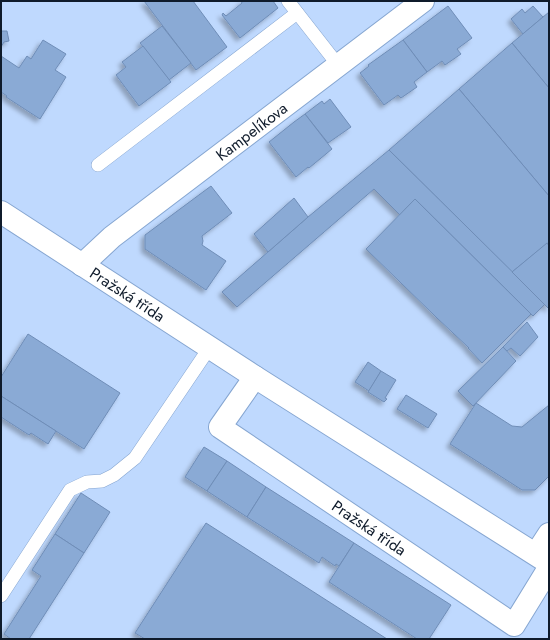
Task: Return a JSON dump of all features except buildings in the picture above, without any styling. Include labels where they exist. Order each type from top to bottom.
[{"type":"street","name":"Kampelíkova","points":[[82,265],[112,237],[423,1]]},
{"type":"street","name":"Pražská třída","points":[[1,212],[545,562],[514,625],[220,427],[255,376]]},
{"type":"street","points":[[545,562],[549,534]]},
{"type":"lane","points":[[288,1],[338,65]]},
{"type":"lane","points":[[98,165],[297,13]]},
{"type":"lane","points":[[1,596],[70,490],[87,482],[102,481],[114,475],[135,458],[210,347]]}]
